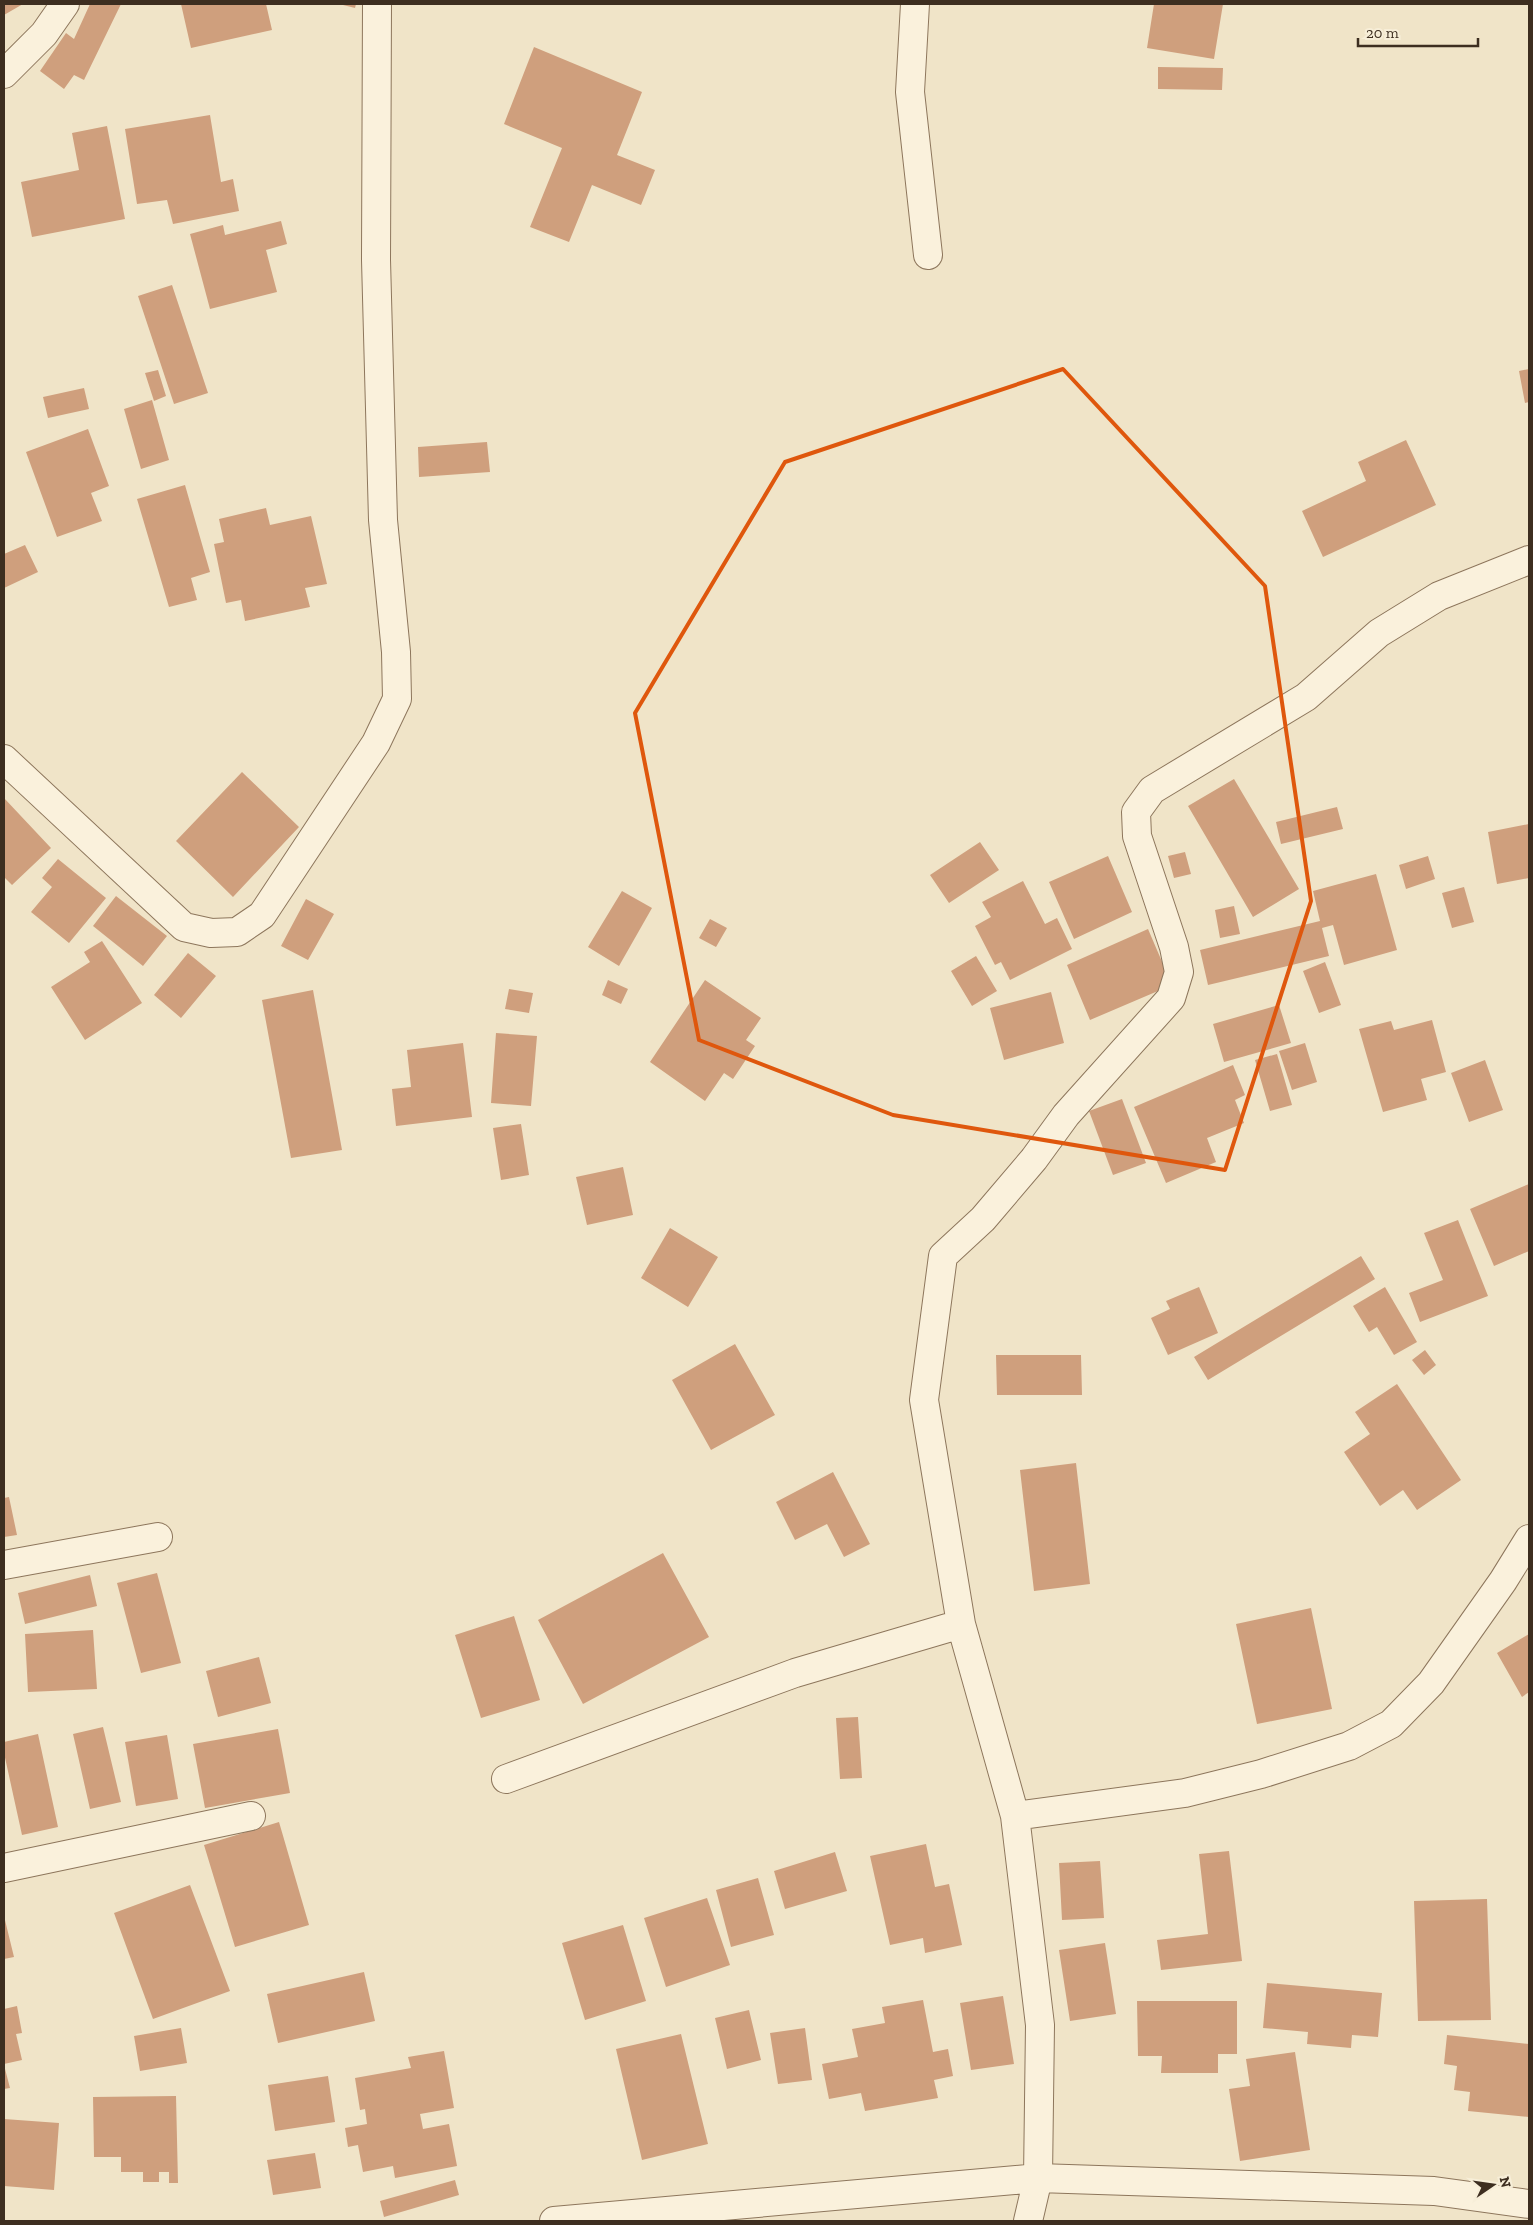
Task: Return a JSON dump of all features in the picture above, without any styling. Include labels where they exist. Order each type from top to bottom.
[{"type":"street","points":[[4,74],[44,34],[65,4]]},
{"type":"street","points":[[4,759],[184,927],[211,933],[237,932],[262,915],[376,743],[397,699],[396,652],[383,520],[376,260],[377,4]]},
{"type":"street","points":[[915,4],[910,92],[928,255]]},
{"type":"street","points":[[1028,2221],[1038,2178],[1040,2025],[1015,1816],[961,1624],[924,1400],[943,1256],[983,1219],[1034,1159],[1066,1116],[1170,998],[1179,972],[1174,947],[1137,836],[1136,812],[1152,790],[1306,697],[1379,633],[1439,596],[1529,560]]},
{"type":"street","points":[[4,1565],[158,1537]]},
{"type":"street","points":[[1015,1816],[1184,1793],[1261,1774],[1349,1746],[1391,1724],[1431,1683],[1503,1581],[1529,1539]]},
{"type":"street","points":[[506,1779],[795,1673],[961,1624]]},
{"type":"street","points":[[4,1868],[251,1816]]},
{"type":"street","points":[[554,2221],[1038,2178],[1434,2191],[1529,2204]]},
{"type":"highlighted area","points":[[1063,369],[1265,586],[1311,901],[1225,1170],[893,1115],[699,1040],[635,713],[785,462]]},
{"type":"building","points":[[4,4],[23,4],[4,15]]},
{"type":"building","points":[[90,4],[121,4],[84,80],[74,75],[64,89],[40,71],[66,33],[74,39]]},
{"type":"building","points":[[181,4],[266,4],[272,30],[191,48]]},
{"type":"building","points":[[339,4],[356,4],[355,8]]},
{"type":"building","points":[[1154,4],[1223,4],[1214,59],[1147,48]]},
{"type":"building","points":[[534,47],[642,92],[617,155],[655,170],[641,205],[592,185],[569,242],[530,227],[562,148],[504,124]]},
{"type":"building","points":[[1158,67],[1223,68],[1222,90],[1158,89]]},
{"type":"building","points":[[210,115],[221,182],[233,179],[239,211],[173,224],[167,200],[137,204],[125,129]]},
{"type":"building","points":[[107,126],[125,219],[32,237],[21,182],[79,170],[72,133]]},
{"type":"building","points":[[281,221],[287,244],[266,250],[277,292],[210,309],[190,234],[223,225],[225,235]]},
{"type":"building","points":[[172,285],[208,393],[174,404],[138,296]]},
{"type":"building","points":[[1529,369],[1529,402],[1525,403],[1519,371]]},
{"type":"building","points":[[158,370],[166,396],[154,401],[145,373]]},
{"type":"building","points":[[84,388],[89,409],[48,418],[43,397]]},
{"type":"building","points":[[152,400],[169,460],[141,469],[124,409]]},
{"type":"building","points":[[88,429],[109,486],[91,493],[102,521],[57,537],[26,452]]},
{"type":"building","points":[[1406,440],[1436,505],[1323,557],[1302,511],[1366,481],[1358,462]]},
{"type":"building","points":[[487,442],[490,472],[419,477],[418,447]]},
{"type":"building","points":[[185,485],[210,572],[191,578],[197,600],[169,607],[137,499]]},
{"type":"building","points":[[266,508],[270,525],[311,516],[327,584],[305,588],[310,607],[245,621],[241,600],[226,603],[214,544],[224,542],[219,519]]},
{"type":"building","points":[[25,545],[38,572],[4,588],[4,554]]},
{"type":"building","points":[[242,772],[299,827],[233,897],[176,841]]},
{"type":"building","points":[[1234,779],[1299,889],[1253,917],[1188,806]]},
{"type":"building","points":[[4,798],[51,848],[12,885],[4,877]]},
{"type":"building","points":[[1337,807],[1343,829],[1281,844],[1276,822]]},
{"type":"building","points":[[1529,824],[1529,878],[1497,884],[1488,832]]},
{"type":"building","points":[[980,842],[999,870],[949,903],[930,875]]},
{"type":"building","points":[[1185,852],[1191,874],[1174,878],[1168,856]]},
{"type":"building","points":[[1108,856],[1132,912],[1074,939],[1049,882]]},
{"type":"building","points":[[1428,856],[1435,879],[1406,889],[1399,865]]},
{"type":"building","points":[[58,859],[106,898],[69,943],[31,912],[52,887],[42,878]]},
{"type":"building","points":[[1376,874],[1397,950],[1344,965],[1333,925],[1322,928],[1329,956],[1208,985],[1200,950],[1320,921],[1313,891]]},
{"type":"building","points":[[1023,881],[1045,924],[1057,918],[1072,949],[1010,980],[1001,962],[995,965],[975,926],[991,917],[982,902]]},
{"type":"building","points":[[1464,887],[1474,922],[1452,928],[1442,893]]},
{"type":"building","points":[[622,891],[652,908],[619,966],[588,947]]},
{"type":"building","points":[[116,896],[167,936],[143,966],[93,926]]},
{"type":"building","points":[[306,899],[334,914],[308,960],[281,946]]},
{"type":"building","points":[[1234,906],[1240,934],[1220,938],[1215,910]]},
{"type":"building","points":[[710,919],[727,928],[716,947],[699,938]]},
{"type":"building","points":[[1148,929],[1172,985],[1090,1020],[1067,965]]},
{"type":"building","points":[[102,941],[142,1003],[85,1040],[51,987],[90,962],[84,952]]},
{"type":"building","points":[[188,953],[216,976],[181,1018],[154,995]]},
{"type":"building","points":[[976,956],[997,991],[972,1006],[951,971]]},
{"type":"building","points":[[1325,962],[1341,1005],[1319,1013],[1303,971]]},
{"type":"building","points":[[608,980],[628,989],[621,1004],[602,995]]},
{"type":"building","points":[[705,980],[761,1018],[746,1040],[755,1046],[733,1079],[724,1073],[705,1101],[650,1062]]},
{"type":"building","points":[[509,989],[533,993],[529,1013],[505,1009]]},
{"type":"building","points":[[313,990],[342,1150],[291,1158],[262,1000]]},
{"type":"building","points":[[1051,992],[1064,1043],[1004,1060],[990,1008]]},
{"type":"building","points":[[1279,1005],[1291,1043],[1224,1062],[1213,1024]]},
{"type":"building","points":[[1432,1020],[1446,1072],[1421,1079],[1427,1100],[1383,1112],[1359,1029],[1391,1021],[1394,1030]]},
{"type":"building","points":[[496,1033],[537,1036],[531,1106],[491,1103]]},
{"type":"building","points":[[463,1043],[472,1117],[396,1126],[392,1089],[411,1087],[407,1050]]},
{"type":"building","points":[[1305,1043],[1317,1082],[1292,1090],[1279,1051]]},
{"type":"building","points":[[1277,1054],[1292,1105],[1270,1111],[1255,1060]]},
{"type":"building","points":[[1485,1060],[1503,1110],[1469,1122],[1451,1073]]},
{"type":"building","points":[[1233,1065],[1245,1095],[1235,1100],[1244,1123],[1207,1138],[1216,1162],[1166,1183],[1134,1107]]},
{"type":"building","points":[[1122,1099],[1146,1163],[1113,1175],[1089,1111]]},
{"type":"building","points":[[521,1124],[529,1175],[501,1180],[493,1128]]},
{"type":"building","points":[[623,1167],[633,1215],[587,1225],[576,1177]]},
{"type":"building","points":[[1529,1184],[1529,1251],[1494,1266],[1470,1209]]},
{"type":"building","points":[[1458,1220],[1488,1296],[1420,1322],[1409,1293],[1443,1280],[1424,1233]]},
{"type":"building","points":[[670,1228],[718,1257],[688,1307],[641,1278]]},
{"type":"building","points":[[1361,1256],[1375,1279],[1208,1380],[1194,1357]]},
{"type":"building","points":[[1199,1287],[1218,1333],[1168,1355],[1151,1318],[1170,1309],[1166,1301]]},
{"type":"building","points":[[1385,1287],[1417,1342],[1394,1355],[1377,1327],[1369,1332],[1353,1306]]},
{"type":"building","points":[[735,1344],[775,1415],[711,1450],[672,1380]]},
{"type":"building","points":[[1425,1350],[1436,1365],[1424,1375],[1412,1360]]},
{"type":"building","points":[[996,1355],[1081,1355],[1082,1395],[997,1395]]},
{"type":"building","points":[[1397,1384],[1461,1480],[1417,1510],[1403,1490],[1380,1506],[1344,1452],[1370,1434],[1355,1412]]},
{"type":"building","points":[[1076,1463],[1090,1584],[1034,1591],[1020,1470]]},
{"type":"building","points":[[833,1472],[870,1544],[844,1557],[827,1524],[795,1540],[776,1502]]},
{"type":"building","points":[[9,1497],[17,1535],[4,1537],[4,1498]]},
{"type":"building","points":[[663,1553],[709,1637],[583,1704],[538,1620]]},
{"type":"building","points":[[157,1573],[181,1663],[141,1673],[117,1583]]},
{"type":"building","points":[[90,1575],[97,1606],[25,1624],[18,1593]]},
{"type":"building","points":[[1311,1608],[1332,1709],[1257,1724],[1236,1624]]},
{"type":"building","points":[[514,1616],[540,1700],[481,1718],[455,1635]]},
{"type":"building","points":[[93,1630],[97,1689],[28,1692],[25,1634]]},
{"type":"building","points":[[1529,1634],[1529,1692],[1522,1697],[1497,1653]]},
{"type":"building","points":[[259,1657],[271,1703],[218,1717],[206,1671]]},
{"type":"building","points":[[858,1717],[862,1778],[840,1779],[836,1718]]},
{"type":"building","points":[[103,1727],[121,1802],[90,1809],[73,1734]]},
{"type":"building","points":[[278,1729],[290,1793],[205,1808],[193,1744]]},
{"type":"building","points":[[38,1734],[58,1827],[22,1835],[4,1753],[4,1742]]},
{"type":"building","points":[[167,1735],[178,1799],[136,1806],[125,1742]]},
{"type":"building","points":[[279,1822],[309,1925],[235,1947],[204,1845]]},
{"type":"building","points":[[926,1844],[935,1887],[949,1884],[962,1945],[925,1953],[923,1938],[890,1945],[870,1856]]},
{"type":"building","points":[[1229,1851],[1242,1961],[1161,1970],[1157,1940],[1208,1934],[1199,1854]]},
{"type":"building","points":[[835,1852],[847,1891],[785,1909],[774,1871]]},
{"type":"building","points":[[1100,1861],[1104,1918],[1062,1920],[1059,1863]]},
{"type":"building","points":[[758,1878],[774,1935],[731,1947],[716,1890]]},
{"type":"building","points":[[190,1885],[230,1991],[153,2019],[114,1913]]},
{"type":"building","points":[[707,1898],[730,1965],[666,1987],[644,1918]]},
{"type":"building","points":[[1487,1899],[1491,2020],[1418,2021],[1414,1901]]},
{"type":"building","points":[[4,1916],[14,1957],[4,1959]]},
{"type":"building","points":[[623,1925],[646,2001],[585,2020],[562,1943]]},
{"type":"building","points":[[1105,1943],[1116,2014],[1070,2021],[1059,1950]]},
{"type":"building","points":[[364,1972],[375,2021],[278,2043],[267,1994]]},
{"type":"building","points":[[1267,1983],[1382,1993],[1378,2037],[1352,2035],[1351,2048],[1307,2044],[1308,2032],[1263,2028]]},
{"type":"building","points":[[1003,1996],[1014,2064],[971,2070],[960,2003]]},
{"type":"building","points":[[923,2000],[933,2052],[948,2049],[953,2076],[934,2080],[938,2098],[865,2111],[861,2093],[829,2099],[822,2064],[858,2057],[852,2029],[885,2023],[882,2007]]},
{"type":"building","points":[[1137,2001],[1237,2001],[1237,2054],[1218,2054],[1218,2073],[1161,2073],[1162,2056],[1138,2056]]},
{"type":"building","points":[[17,2006],[22,2033],[16,2034],[22,2060],[4,2064],[4,2009]]},
{"type":"building","points":[[749,2010],[761,2060],[727,2069],[715,2018]]},
{"type":"building","points":[[181,2028],[187,2063],[140,2071],[134,2036]]},
{"type":"building","points":[[805,2028],[812,2080],[778,2084],[770,2033]]},
{"type":"building","points":[[681,2034],[708,2144],[642,2160],[616,2049]]},
{"type":"building","points":[[1447,2035],[1529,2044],[1529,2117],[1468,2111],[1470,2092],[1454,2090],[1457,2066],[1444,2064]]},
{"type":"building","points":[[444,2051],[454,2108],[420,2114],[423,2129],[449,2124],[457,2166],[395,2178],[393,2166],[363,2172],[358,2145],[348,2147],[345,2128],[367,2124],[365,2109],[360,2110],[355,2078],[411,2068],[408,2057]]},
{"type":"building","points":[[1295,2052],[1310,2150],[1240,2161],[1229,2089],[1250,2086],[1246,2059]]},
{"type":"building","points":[[4,2065],[10,2088],[4,2089]]},
{"type":"building","points":[[328,2076],[335,2122],[275,2131],[268,2085]]},
{"type":"building","points":[[176,2096],[178,2183],[169,2183],[169,2172],[159,2172],[159,2182],[143,2182],[143,2172],[121,2172],[121,2157],[94,2157],[93,2097]]},
{"type":"building","points":[[4,2119],[59,2123],[54,2190],[4,2186]]},
{"type":"building","points":[[315,2153],[321,2188],[273,2195],[267,2160]]},
{"type":"building","points":[[455,2180],[459,2195],[384,2217],[380,2201]]}]
